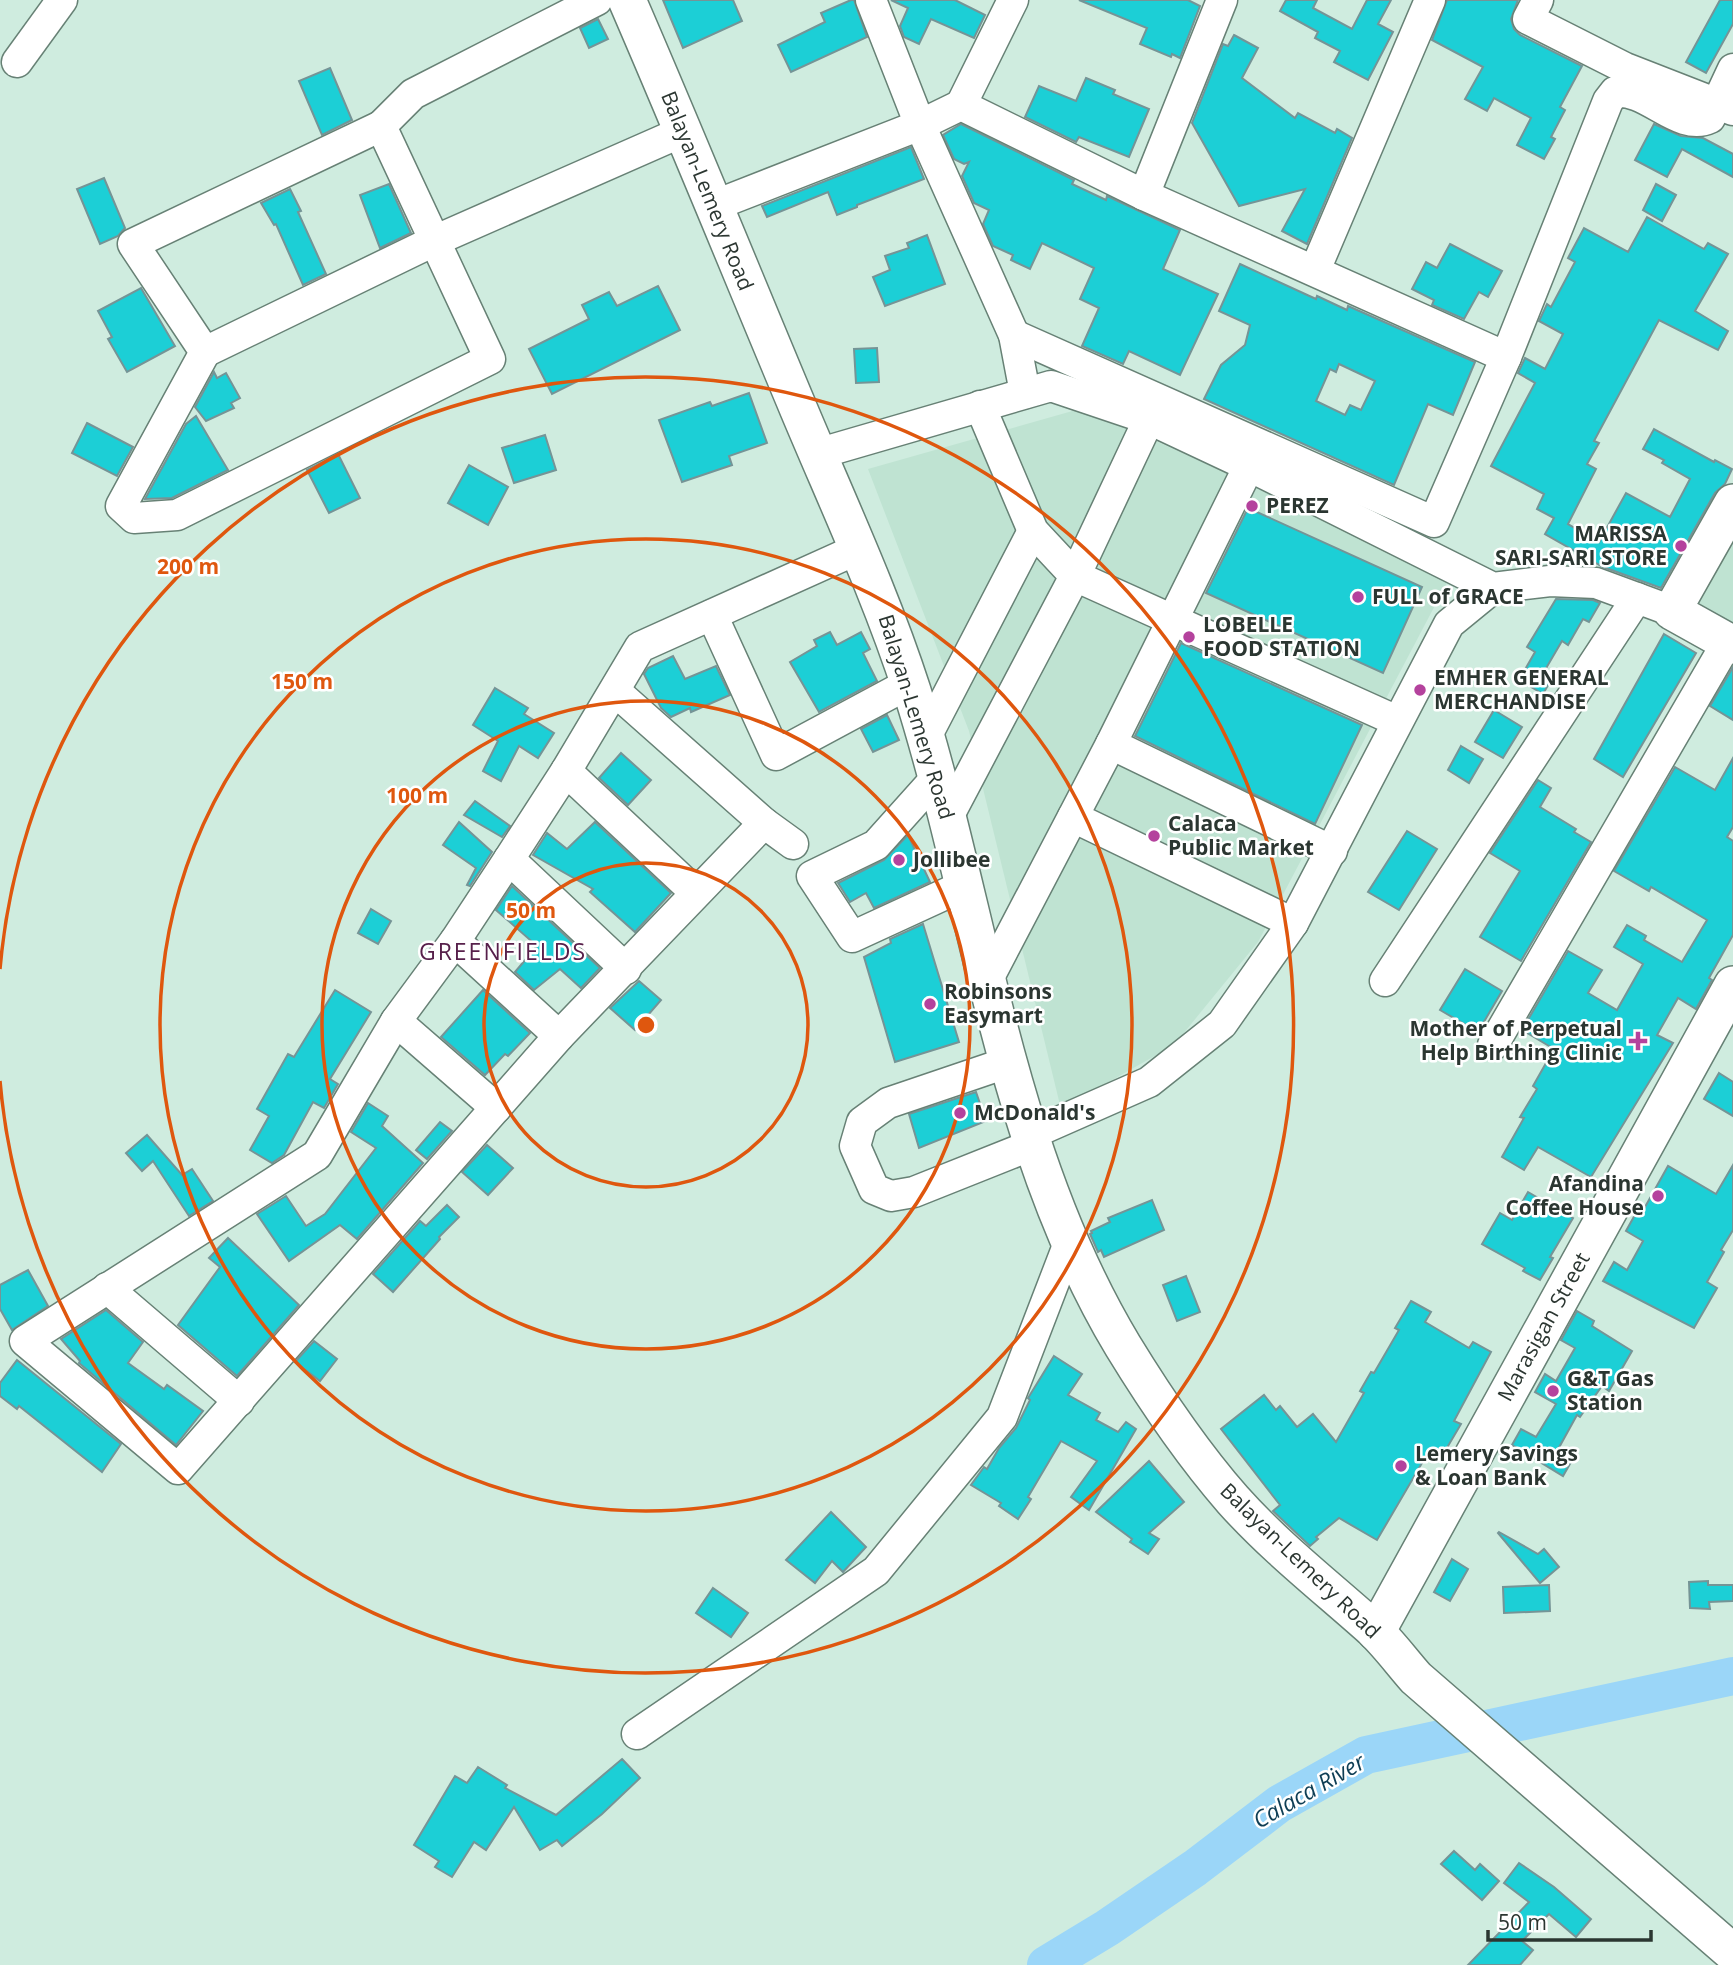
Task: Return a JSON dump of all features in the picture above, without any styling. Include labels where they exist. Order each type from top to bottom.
[{"type":"main road","name":"Balayan-Lemery Road","points":[[627,0],[817,454],[860,548],[910,683],[948,817],[1031,1140],[1069,1243],[1120,1341],[1174,1427],[1234,1502],[1310,1575],[1376,1632],[1416,1678],[1733,1953]]},
{"type":"main road","points":[[1730,643],[1672,611],[1733,503]]},
{"type":"main road","name":"Marasigan Street","points":[[1376,1632],[1733,985]]},
{"type":"street","points":[[18,62],[62,0]]},
{"type":"street","points":[[205,352],[133,244],[381,126],[413,94],[597,0]]},
{"type":"street","points":[[871,0],[920,125],[1014,335],[1025,393]]},
{"type":"street","points":[[713,206],[920,125],[961,105],[1013,0]]},
{"type":"street","points":[[1144,195],[1222,0]]},
{"type":"street","points":[[1315,270],[1430,0]]},
{"type":"street","points":[[1533,10],[1625,68],[1725,106]]},
{"type":"street","points":[[1014,335],[1434,522],[1506,357],[1608,101],[1615,92],[1627,91],[1688,121],[1700,123],[1725,106],[1733,69]]},
{"type":"street","points":[[961,105],[1144,195],[1506,357]]},
{"type":"street","points":[[381,126],[434,241],[490,359],[177,515],[135,518],[121,506],[205,352],[434,241],[684,131]]},
{"type":"street","points":[[817,454],[1051,386],[1149,419],[1493,588]]},
{"type":"street","points":[[980,407],[1033,531],[1075,576],[1397,721]]},
{"type":"street","points":[[948,817],[1075,576],[1149,419]]},
{"type":"street","points":[[988,979],[1111,744],[1249,466]]},
{"type":"street","points":[[926,737],[1033,531]]},
{"type":"street","points":[[764,823],[559,1036],[178,1469],[25,1341],[317,1155],[396,1021],[455,941],[509,859],[640,648],[860,548]]},
{"type":"street","points":[[1009,1062],[888,1103],[862,1122],[855,1146],[874,1189],[891,1196],[914,1192],[1031,1140],[1149,1082],[1222,1024],[1293,923],[1449,624],[1493,588],[1550,581],[1596,583],[1672,611]]},
{"type":"street","points":[[1385,981],[1637,598]]},
{"type":"street","points":[[712,615],[776,755],[910,683]]},
{"type":"street","points":[[1493,1045],[1730,643]]},
{"type":"street","points":[[615,691],[764,823],[793,844]]},
{"type":"street","points":[[1111,744],[1332,851]]},
{"type":"street","points":[[566,771],[696,893]]},
{"type":"street","points":[[937,776],[876,845],[812,876],[852,937],[965,885]]},
{"type":"street","points":[[1073,817],[1293,923]]},
{"type":"street","points":[[509,859],[626,969]]},
{"type":"street","points":[[455,941],[559,1036]]},
{"type":"street","points":[[396,1021],[495,1108]]},
{"type":"street","points":[[637,1734],[876,1571],[1002,1416],[1069,1243]]},
{"type":"street","points":[[107,1288],[239,1401]]},
{"type":"shaded area","name":"Calaca Public Market","points":[[1083,408],[1451,575],[1258,942],[1174,1045],[1061,1109],[969,731],[868,469]]},
{"type":"shaded area","points":[[1733,531],[1733,628],[1691,605]]},
{"type":"building","points":[[663,0],[733,0],[742,21],[683,48]]},
{"type":"building","points":[[854,0],[867,37],[791,72],[778,45],[825,22],[821,13]]},
{"type":"building","points":[[891,0],[955,0],[985,15],[974,38],[931,19],[919,44],[904,37],[900,26],[908,8]]},
{"type":"building","points":[[1079,0],[1188,0],[1200,6],[1180,58],[1140,44],[1147,28]]},
{"type":"building","points":[[1286,0],[1317,0],[1313,8],[1352,29],[1367,0],[1391,0],[1378,24],[1393,32],[1368,80],[1334,62],[1340,51],[1315,38],[1318,32],[1280,11]]},
{"type":"building","points":[[1447,0],[1518,0],[1511,19],[1514,29],[1520,35],[1582,66],[1560,107],[1565,110],[1551,137],[1555,139],[1544,159],[1517,145],[1531,118],[1494,98],[1487,111],[1465,99],[1483,67],[1432,40]]},
{"type":"building","points":[[1720,0],[1733,0],[1733,24],[1706,73],[1686,62]]},
{"type":"building","points":[[598,19],[608,39],[589,48],[580,28]]},
{"type":"building","points":[[1234,35],[1258,48],[1242,78],[1295,118],[1298,113],[1335,133],[1337,129],[1352,138],[1307,244],[1282,231],[1305,189],[1239,206],[1192,123],[1223,44],[1228,46]]},
{"type":"building","points":[[330,68],[352,120],[322,135],[299,81]]},
{"type":"building","points":[[1086,78],[1115,90],[1113,94],[1149,109],[1129,157],[1079,137],[1076,142],[1025,117],[1039,86],[1076,101]]},
{"type":"building","points":[[961,124],[1074,180],[1072,184],[1106,200],[1107,196],[1180,230],[1163,269],[1218,294],[1180,375],[1129,351],[1123,364],[1082,346],[1099,308],[1080,299],[1094,268],[1042,243],[1030,269],[1011,260],[1013,255],[993,246],[983,224],[989,210],[974,203],[962,176],[969,162],[964,164],[954,159],[943,135]]},
{"type":"building","points":[[1654,124],[1681,136],[1703,138],[1733,154],[1733,177],[1682,149],[1667,177],[1635,160]]},
{"type":"building","points":[[911,147],[924,179],[837,215],[828,192],[767,217],[762,206]]},
{"type":"building","points":[[104,178],[125,228],[118,236],[100,244],[77,189]]},
{"type":"building","points":[[389,184],[411,233],[380,248],[360,195]]},
{"type":"building","points":[[1656,184],[1676,195],[1662,221],[1643,210]]},
{"type":"building","points":[[290,189],[326,274],[303,285],[276,224],[274,225],[261,203]]},
{"type":"building","points":[[1647,217],[1704,249],[1708,243],[1728,254],[1695,311],[1728,331],[1718,350],[1659,320],[1594,441],[1599,443],[1587,464],[1596,469],[1568,524],[1599,542],[1626,493],[1670,517],[1690,479],[1643,449],[1654,429],[1732,469],[1725,484],[1715,493],[1661,588],[1603,567],[1545,534],[1554,518],[1537,509],[1544,494],[1491,466],[1535,383],[1518,373],[1525,358],[1545,369],[1563,334],[1539,321],[1547,304],[1551,307],[1575,262],[1568,258],[1584,228],[1628,252]]},
{"type":"building","points":[[927,235],[945,284],[885,306],[873,277],[890,270],[885,256],[909,248],[907,243]]},
{"type":"building","points":[[1450,244],[1502,271],[1488,297],[1479,292],[1464,319],[1432,305],[1434,300],[1412,289],[1426,262],[1437,268]]},
{"type":"building","points":[[1240,264],[1316,299],[1317,296],[1347,310],[1348,306],[1475,362],[1453,415],[1428,404],[1394,485],[1204,399],[1221,365],[1245,345],[1250,325],[1219,311]],"holes":[[[1339,364],[1375,381],[1361,410],[1350,405],[1345,415],[1316,401],[1330,369],[1336,372]]]},
{"type":"building","points":[[658,286],[680,330],[552,394],[529,349],[589,319],[582,305],[609,292],[617,306]]},
{"type":"building","points":[[141,288],[175,346],[127,372],[108,339],[112,337],[98,311]]},
{"type":"building","points":[[877,348],[879,382],[856,383],[854,349]]},
{"type":"building","points":[[214,372],[217,378],[226,373],[240,398],[231,403],[234,408],[206,421],[195,407]]},
{"type":"building","points":[[749,393],[767,443],[729,456],[732,465],[682,482],[659,420],[710,402],[712,406]]},
{"type":"building","points":[[196,416],[228,470],[172,498],[145,499],[186,424]]},
{"type":"building","points":[[87,423],[133,447],[117,476],[72,453]]},
{"type":"building","points":[[545,435],[556,470],[514,483],[502,448]]},
{"type":"building","points":[[338,454],[360,498],[329,513],[307,470]]},
{"type":"building","points":[[469,465],[508,487],[488,525],[448,503]]},
{"type":"building","points":[[1248,508],[1422,587],[1383,673],[1206,593]]},
{"type":"building","points":[[1556,599],[1593,600],[1600,603],[1589,622],[1583,619],[1568,645],[1562,641],[1545,670],[1554,675],[1543,694],[1519,680],[1535,652],[1527,647]]},
{"type":"building","points":[[830,632],[837,645],[861,632],[870,649],[863,653],[877,681],[819,712],[790,662],[817,646],[814,640]]},
{"type":"building","points":[[1664,634],[1696,653],[1623,777],[1594,759]]},
{"type":"building","points":[[1181,643],[1362,725],[1315,824],[1135,736]]},
{"type":"building","points":[[673,656],[685,679],[716,666],[730,695],[691,712],[690,708],[671,717],[661,708],[644,674],[648,668]]},
{"type":"building","points":[[1733,667],[1733,720],[1710,706]]},
{"type":"building","points":[[495,688],[528,708],[524,714],[554,733],[538,758],[519,746],[501,781],[483,771],[498,741],[473,725]]},
{"type":"building","points":[[1494,710],[1522,727],[1503,758],[1475,742]]},
{"type":"building","points":[[887,715],[899,740],[873,752],[861,729]]},
{"type":"building","points":[[1461,746],[1483,759],[1469,783],[1448,770]]},
{"type":"building","points":[[621,753],[651,780],[628,805],[599,778]]},
{"type":"building","points":[[1733,758],[1733,827],[1727,837],[1733,841],[1733,935],[1709,978],[1712,980],[1696,1009],[1678,998],[1657,1035],[1673,1043],[1591,1177],[1538,1147],[1524,1170],[1502,1157],[1524,1118],[1520,1117],[1537,1089],[1533,1086],[1554,1049],[1522,1030],[1568,951],[1602,970],[1588,993],[1617,1010],[1643,964],[1614,947],[1627,925],[1646,936],[1644,940],[1682,962],[1707,920],[1651,887],[1649,891],[1614,871],[1675,767],[1715,790]]},
{"type":"building","points":[[1538,780],[1551,788],[1540,807],[1576,829],[1574,832],[1591,842],[1521,961],[1480,937],[1520,871],[1490,853]]},
{"type":"building","points":[[475,801],[510,826],[502,837],[464,815]]},
{"type":"building","points":[[459,822],[492,852],[470,886],[467,885],[476,868],[443,845]]},
{"type":"building","points":[[595,822],[671,893],[635,932],[590,892],[593,889],[533,855],[547,833],[567,849]]},
{"type":"building","points":[[1407,831],[1437,849],[1399,910],[1368,892]]},
{"type":"building","points":[[908,835],[930,882],[874,908],[866,893],[850,902],[838,883],[884,860]]},
{"type":"building","points":[[512,886],[600,968],[581,988],[560,969],[534,990],[515,972],[537,946],[496,910]]},
{"type":"building","points":[[371,909],[391,921],[378,944],[358,933]]},
{"type":"building","points":[[923,924],[959,1042],[895,1062],[864,957],[891,943],[890,939]]},
{"type":"building","points":[[1465,969],[1502,991],[1478,1032],[1440,1010]]},
{"type":"building","points":[[639,981],[661,1000],[635,1030],[610,1008]]},
{"type":"building","points":[[335,990],[371,1012],[330,1079],[338,1084],[324,1108],[313,1102],[284,1155],[272,1163],[250,1150],[269,1116],[257,1109],[288,1054],[294,1057]]},
{"type":"building","points":[[483,990],[530,1033],[485,1075],[441,1037]]},
{"type":"building","points":[[1719,1073],[1733,1082],[1733,1116],[1704,1099]]},
{"type":"building","points":[[976,1092],[986,1121],[919,1148],[909,1114]]},
{"type":"building","points":[[368,1103],[388,1116],[382,1126],[423,1163],[357,1239],[340,1225],[289,1261],[257,1214],[286,1196],[306,1226],[325,1214],[376,1148],[351,1132]]},
{"type":"building","points":[[440,1122],[452,1131],[427,1159],[416,1150]]},
{"type":"building","points":[[147,1135],[182,1175],[192,1169],[213,1201],[189,1216],[153,1161],[142,1171],[126,1153]]},
{"type":"building","points":[[487,1145],[513,1168],[488,1195],[462,1172]]},
{"type":"building","points":[[1733,1165],[1733,1230],[1707,1282],[1717,1288],[1694,1328],[1603,1281],[1614,1262],[1627,1270],[1643,1241],[1626,1231],[1641,1204],[1645,1207],[1668,1166],[1716,1194]]},
{"type":"building","points":[[1528,1192],[1573,1218],[1540,1280],[1523,1271],[1525,1268],[1482,1244],[1500,1213],[1512,1220]]},
{"type":"building","points":[[1152,1200],[1164,1230],[1104,1257],[1101,1250],[1098,1252],[1091,1231],[1110,1222],[1108,1218]]},
{"type":"building","points":[[447,1205],[459,1217],[393,1292],[373,1274],[420,1221],[426,1226]]},
{"type":"building","points":[[228,1238],[299,1305],[237,1376],[178,1325],[220,1267],[209,1258]]},
{"type":"building","points":[[28,1270],[48,1306],[12,1330],[0,1309],[0,1285]]},
{"type":"building","points":[[1186,1276],[1200,1312],[1177,1321],[1163,1285]]},
{"type":"building","points":[[1411,1301],[1431,1312],[1425,1322],[1469,1348],[1473,1342],[1491,1352],[1454,1421],[1461,1424],[1441,1458],[1429,1451],[1377,1540],[1339,1518],[1316,1537],[1318,1539],[1310,1546],[1273,1511],[1280,1505],[1221,1429],[1264,1395],[1276,1410],[1280,1406],[1297,1427],[1313,1414],[1336,1442],[1364,1393],[1360,1391],[1399,1330],[1395,1328]]},
{"type":"building","points":[[106,1310],[143,1342],[128,1363],[164,1389],[167,1385],[203,1411],[176,1445],[79,1363],[61,1339]]},
{"type":"building","points":[[1577,1311],[1594,1321],[1592,1326],[1632,1351],[1609,1391],[1602,1386],[1580,1417],[1577,1415],[1556,1453],[1571,1462],[1563,1476],[1512,1445],[1521,1429],[1536,1437],[1556,1404],[1535,1392],[1545,1374],[1556,1381],[1575,1348],[1561,1340]]},
{"type":"building","points":[[314,1341],[337,1359],[320,1381],[295,1362]]},
{"type":"building","points":[[1054,1356],[1082,1374],[1068,1395],[1100,1413],[1096,1420],[1118,1432],[1126,1422],[1136,1429],[1089,1510],[1071,1497],[1097,1461],[1061,1441],[1018,1519],[999,1506],[1001,1503],[971,1485],[984,1467],[987,1469],[999,1448],[1016,1428],[1030,1400],[1028,1398]]},
{"type":"building","points":[[17,1360],[121,1444],[102,1472],[19,1406],[17,1409],[0,1396],[0,1383]]},
{"type":"building","points":[[1149,1461],[1184,1502],[1149,1533],[1159,1539],[1148,1554],[1096,1512]]},
{"type":"building","points":[[831,1512],[866,1547],[843,1572],[832,1561],[815,1583],[786,1560]]},
{"type":"building","points":[[1499,1532],[1538,1554],[1544,1549],[1559,1567],[1540,1583]]},
{"type":"building","points":[[1452,1559],[1468,1569],[1450,1601],[1434,1592]]},
{"type":"building","points":[[1708,1581],[1708,1585],[1733,1585],[1733,1601],[1709,1602],[1710,1609],[1690,1608],[1689,1582]]},
{"type":"building","points":[[1549,1585],[1550,1611],[1504,1613],[1503,1587]]},
{"type":"building","points":[[713,1588],[748,1613],[731,1637],[696,1613]]},
{"type":"building","points":[[622,1759],[640,1778],[602,1814],[562,1846],[557,1840],[540,1850],[514,1807],[486,1850],[474,1842],[452,1877],[435,1867],[439,1861],[414,1845],[455,1776],[467,1783],[478,1767],[507,1785],[505,1788],[556,1815]]},
{"type":"building","points":[[1454,1851],[1475,1870],[1480,1864],[1499,1881],[1482,1900],[1441,1864]]},
{"type":"building","points":[[1519,1863],[1554,1887],[1591,1919],[1576,1937],[1549,1914],[1522,1941],[1533,1950],[1520,1965],[1468,1965],[1529,1902],[1504,1883]]},
{"type":"waterway","name":"Calaca River","points":[[1046,1965],[1107,1928],[1195,1868],[1279,1804],[1366,1755],[1733,1676]]},
{"type":"place","name":"PEREZ","points":[[1252,506]]},
{"type":"place","name":"MARISSA SARI-SARI STORE","points":[[1681,546]]},
{"type":"place","name":"FULL of GRACE","points":[[1358,597]]},
{"type":"place","name":"LOBELLE FOOD STATION","points":[[1189,637]]},
{"type":"place","name":"EMHER GENERAL MERCHANDISE","points":[[1420,690]]},
{"type":"place","name":"Calaca Public Market","points":[[1154,836]]},
{"type":"place","name":"Jollibee","points":[[899,860]]},
{"type":"place","name":"Robinsons Easymart","points":[[930,1004]]},
{"type":"place","name":"Mother of Perpetual Help Birthing Clinic","points":[[1638,1041]]},
{"type":"place","name":"McDonald's","points":[[960,1113]]},
{"type":"place","name":"Afandina Coffee House","points":[[1658,1196]]},
{"type":"place","name":"G&T Gas Station","points":[[1553,1391]]},
{"type":"place","name":"Lemery Savings & Loan Bank","points":[[1401,1466]]},
{"type":"district","name":"GREENFIELDS","points":[[503,952]]}]
